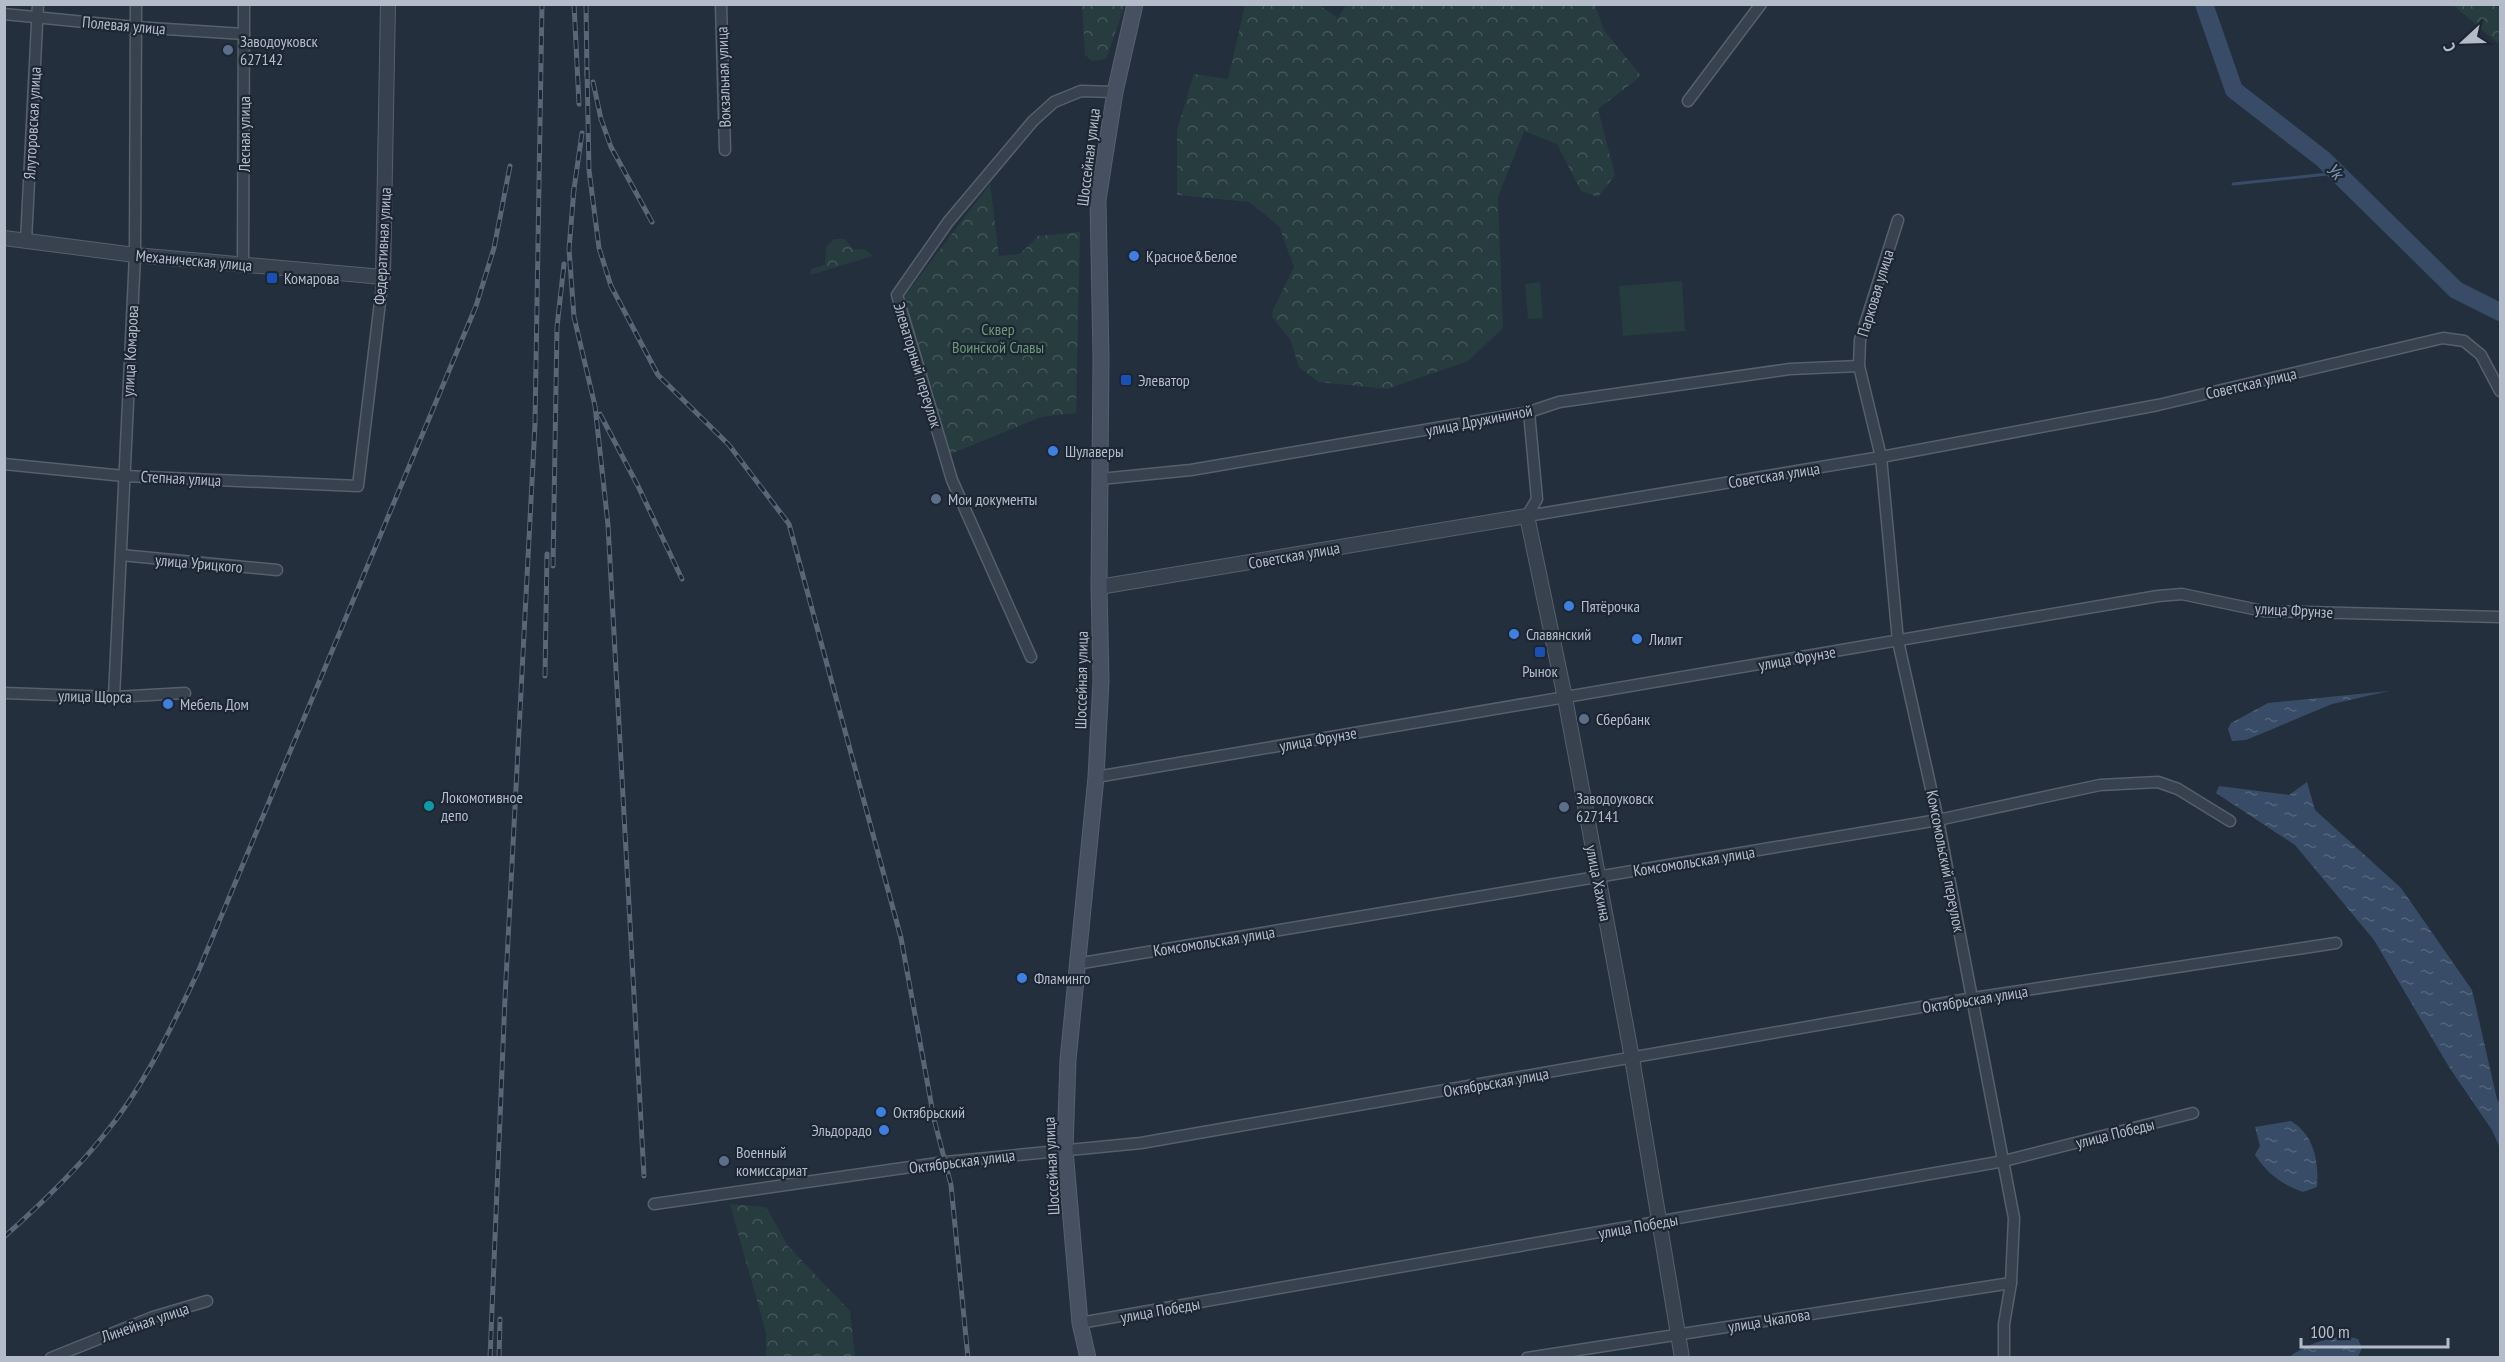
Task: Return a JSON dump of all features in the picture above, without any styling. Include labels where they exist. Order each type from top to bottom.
[{"type":"main road","name":"Шоссейная улица","points":[[1088,1358],[1080,1323],[1065,1150],[1068,1060],[1096,777],[1101,681],[1099,587],[1101,358],[1098,200],[1115,92],[1135,4]]},
{"type":"street","name":"Ялуторовская улица","points":[[26,240],[38,4]]},
{"type":"street","name":"улица Комарова","points":[[114,697],[135,255],[136,4]]},
{"type":"street","name":"Лесная улица","points":[[243,264],[244,4]]},
{"type":"street","name":"Федеративная улица","points":[[358,486],[383,277],[388,4]]},
{"type":"street","name":"Вокзальная улица","points":[[721,4],[725,150]]},
{"type":"street","points":[[1688,101],[1761,4]]},
{"type":"street","name":"Полевая улица","points":[[4,14],[135,27],[244,34]]},
{"type":"street","name":"Элеваторный переулок","points":[[1031,657],[952,480],[897,295],[948,222],[1033,121],[1054,102],[1082,91],[1115,92]]},
{"type":"street","name":"Парковая улица","points":[[1859,366],[1860,340],[1898,220]]},
{"type":"street","name":"Механическая улица","points":[[4,238],[135,255],[383,277]]},
{"type":"street","name":"Советская улица","points":[[1099,587],[1881,457],[2158,405],[2444,338],[2464,341],[2481,356],[2500,391]]},
{"type":"street","name":"улица Дружининой","points":[[1100,479],[1191,470],[1528,412],[1559,402],[1790,369],[1859,366]]},
{"type":"street","name":"Комсомольский переулок","points":[[1859,366],[1881,457],[1898,641],[1938,820],[2013,1218],[2011,1283],[2004,1324],[2004,1358]]},
{"type":"street","name":"улица Хахина","points":[[1528,412],[1537,499],[1527,516],[1565,698],[1632,1058],[1680,1333],[1682,1358]]},
{"type":"street","name":"Степная улица","points":[[4,464],[124,476],[358,486]]},
{"type":"street","name":"улица Урицкого","points":[[121,555],[277,570]]},
{"type":"street","name":"улица Фрунзе","points":[[1096,777],[2158,596],[2182,594],[2263,611],[2500,617]]},
{"type":"street","name":"улица Щорса","points":[[4,693],[114,697],[185,693]]},
{"type":"street","name":"Комсомольская улица","points":[[1076,964],[1938,820],[2100,784],[2158,782],[2178,789],[2230,821]]},
{"type":"street","name":"Октябрьская улица","points":[[654,1204],[947,1162],[1141,1143],[1973,998],[2336,943]]},
{"type":"street","name":"улица Победы","points":[[1080,1323],[2004,1161],[2193,1113]]},
{"type":"street","name":"улица Чкалова","points":[[1527,1358],[2011,1283]]},
{"type":"street","name":"Линейная улица","points":[[51,1358],[153,1317],[207,1301]]},
{"type":"green space","points":[[1082,5],[1125,5],[1106,59],[1093,61],[1085,55]]},
{"type":"green space","points":[[1245,5],[1319,5],[1338,18],[1346,5],[1595,5],[1604,30],[1641,76],[1598,109],[1615,175],[1598,197],[1581,191],[1557,144],[1524,131],[1498,197],[1503,328],[1468,361],[1387,389],[1319,382],[1299,367],[1290,339],[1272,317],[1273,310],[1294,267],[1279,226],[1249,202],[1177,195],[1177,130],[1194,74],[1228,79]]},
{"type":"green space","points":[[2453,5],[2500,5],[2500,45]]},
{"type":"green space","name":"Сквер Воинской Славы","points":[[990,184],[999,256],[1020,254],[1038,236],[1080,232],[1076,413],[1041,417],[948,455],[903,298]]},
{"type":"green space","points":[[834,239],[845,239],[854,250],[864,249],[873,256],[810,275],[811,269],[825,265],[826,247]]},
{"type":"green space","points":[[1682,281],[1685,331],[1623,336],[1619,286]]},
{"type":"green space","points":[[1540,282],[1543,318],[1528,319],[1525,284]]},
{"type":"green space","points":[[730,1204],[766,1207],[788,1246],[850,1311],[855,1357],[766,1357],[766,1333]]},
{"type":"water","points":[[2389,691],[2332,704],[2246,740],[2232,741],[2228,729],[2231,723],[2268,703]]},
{"type":"water","points":[[2307,782],[2315,810],[2401,888],[2472,990],[2500,1104],[2500,1148],[2492,1130],[2449,1067],[2374,940],[2295,845],[2216,793],[2219,786],[2289,795]]},
{"type":"water","points":[[2291,1121],[2310,1141],[2316,1158],[2317,1187],[2303,1192],[2276,1178],[2255,1155],[2260,1146],[2255,1127]]},
{"type":"water","points":[[2346,1336],[2358,1339],[2362,1348],[2358,1357],[2289,1357],[2316,1343]]},
{"type":"waterway","name":"Ук","points":[[2204,4],[2234,90],[2323,159],[2456,290],[2500,312]]},
{"type":"waterway","points":[[2233,184],[2337,173]]},
{"type":"railway","points":[[490,1358],[505,998],[535,424],[542,4]]},
{"type":"railway","points":[[574,4],[579,104]]},
{"type":"railway","points":[[586,4],[587,76]]},
{"type":"railway","points":[[587,70],[589,170],[599,248],[611,286],[658,375],[729,445],[789,524],[901,938],[934,1119],[951,1185],[968,1358]]},
{"type":"railway","points":[[593,82],[601,119],[611,147],[652,222]]},
{"type":"railway","points":[[573,196],[582,133]]},
{"type":"railway","points":[[4,1237],[69,1176],[118,1117],[156,1056],[198,972],[476,306],[494,248],[510,166]]},
{"type":"railway","points":[[574,189],[569,249],[574,317],[595,406],[608,525],[644,1176]]},
{"type":"railway","points":[[553,566],[557,327],[564,264]]},
{"type":"railway","points":[[600,414],[638,486],[682,579]]},
{"type":"railway","points":[[545,676],[547,554]]},
{"type":"railway","points":[[499,1358],[500,1319]]},
{"type":"place","name":"Заводоуковск 627142","points":[[228,50]]},
{"type":"place","name":"Красное&Белое","points":[[1134,256]]},
{"type":"place","name":"Комарова","points":[[272,278]]},
{"type":"place","name":"Элеватор","points":[[1126,380]]},
{"type":"place","name":"Шулаверы","points":[[1053,451]]},
{"type":"place","name":"Мои документы","points":[[936,499]]},
{"type":"place","name":"Пятёрочка","points":[[1569,606]]},
{"type":"place","name":"Славянский","points":[[1514,634]]},
{"type":"place","name":"Лилит","points":[[1637,639]]},
{"type":"place","name":"Рынок","points":[[1540,652]]},
{"type":"place","name":"Мебель Дом","points":[[168,704]]},
{"type":"place","name":"Сбербанк","points":[[1584,719]]},
{"type":"place","name":"Локомотивное депо","points":[[429,806]]},
{"type":"place","name":"Заводоуковск 627141","points":[[1564,807]]},
{"type":"place","name":"Фламинго","points":[[1022,978]]},
{"type":"place","name":"Октябрьский","points":[[881,1112]]},
{"type":"place","name":"Эльдорадо","points":[[884,1130]]},
{"type":"place","name":"Военный комиссариат","points":[[724,1161]]}]
